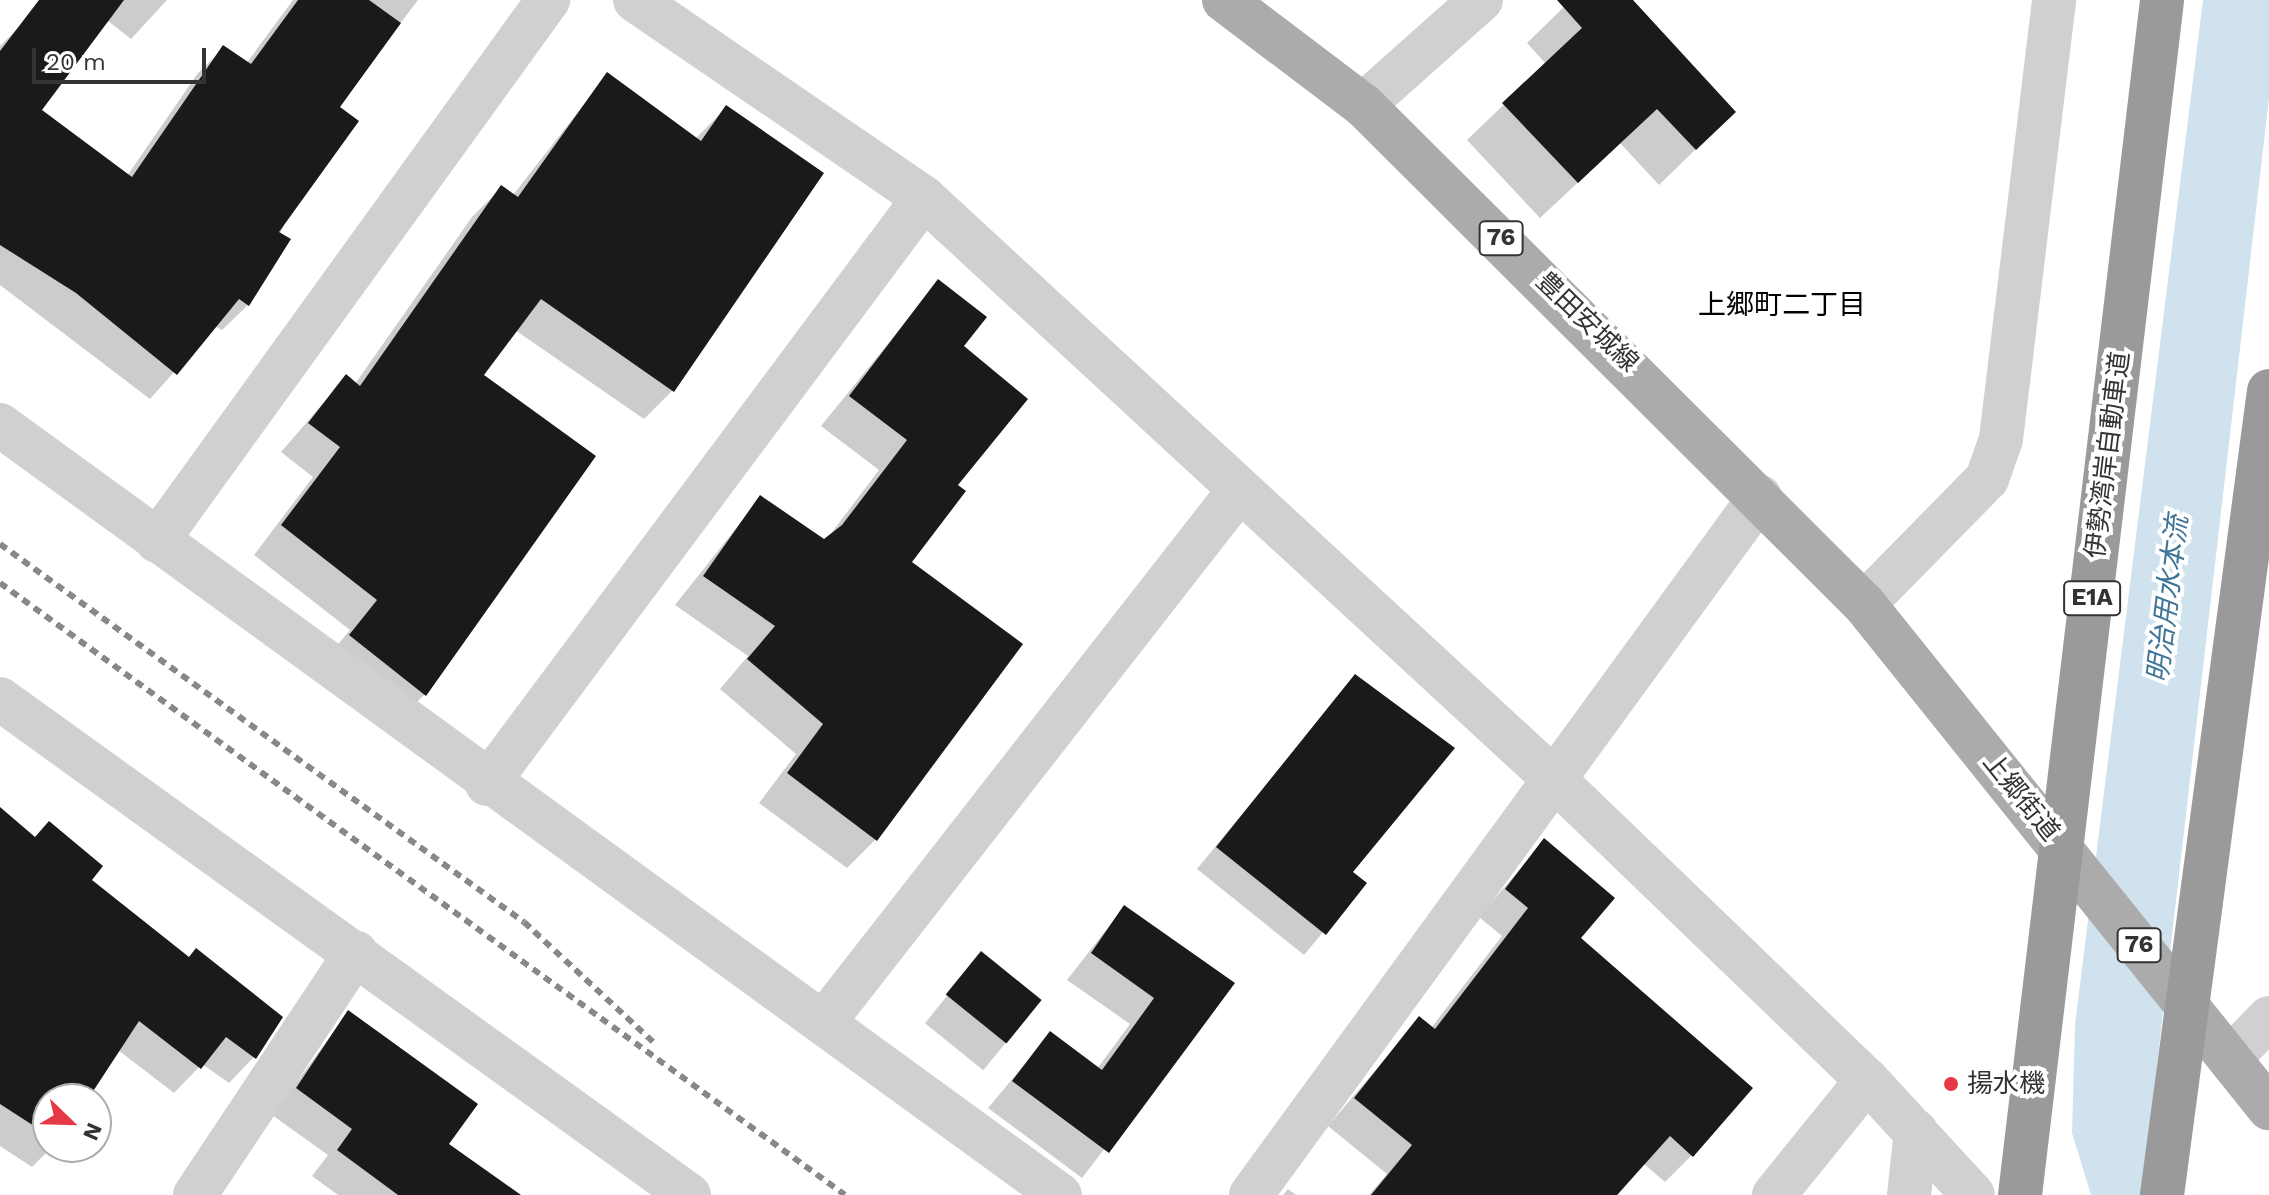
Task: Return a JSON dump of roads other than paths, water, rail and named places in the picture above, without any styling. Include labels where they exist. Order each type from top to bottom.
[{"type":"highway","name":"伊勢湾岸自動車道","points":[[2020,1195],[2162,0]]},
{"type":"highway","points":[[2162,1195],[2269,391]]},
{"type":"main road","name":"豊田安城線","points":[[1224,0],[1363,105],[1760,497]]},
{"type":"main road","name":"上郷街道","points":[[1760,497],[1864,604],[2269,1108]]},
{"type":"street","points":[[157,541],[548,0]]},
{"type":"street","points":[[635,0],[924,198],[1237,493],[1556,781],[1867,1080],[1973,1195]]},
{"type":"street","points":[[1363,105],[1481,0]]},
{"type":"street","points":[[1864,604],[1987,479],[2001,439],[2054,0]]},
{"type":"street","points":[[487,784],[924,198]]},
{"type":"street","points":[[0,425],[487,784],[824,1022],[1060,1195]]},
{"type":"street","points":[[824,1022],[1237,493]]},
{"type":"street","points":[[1251,1195],[1556,781],[1760,497]]},
{"type":"street","points":[[0,699],[689,1195]]},
{"type":"street","points":[[195,1195],[356,953]]},
{"type":"street","points":[[2230,1058],[2269,1018]]},
{"type":"street","points":[[1774,1195],[1867,1080]]},
{"type":"street","points":[[1909,1195],[1916,1131]]},
{"type":"water","name":"明治用水本流","points":[[2203,0],[2269,0],[2269,98],[2155,1082],[2170,1195],[2091,1195],[2072,1133],[2075,1025]]},
{"type":"railway","points":[[0,544],[524,922],[654,1043]]},
{"type":"railway","points":[[0,583],[845,1195]]},
{"type":"place","name":"揚水機","points":[[1951,1084]]},
{"type":"district","name":"上郷町二丁目","points":[[1782,305]]}]
